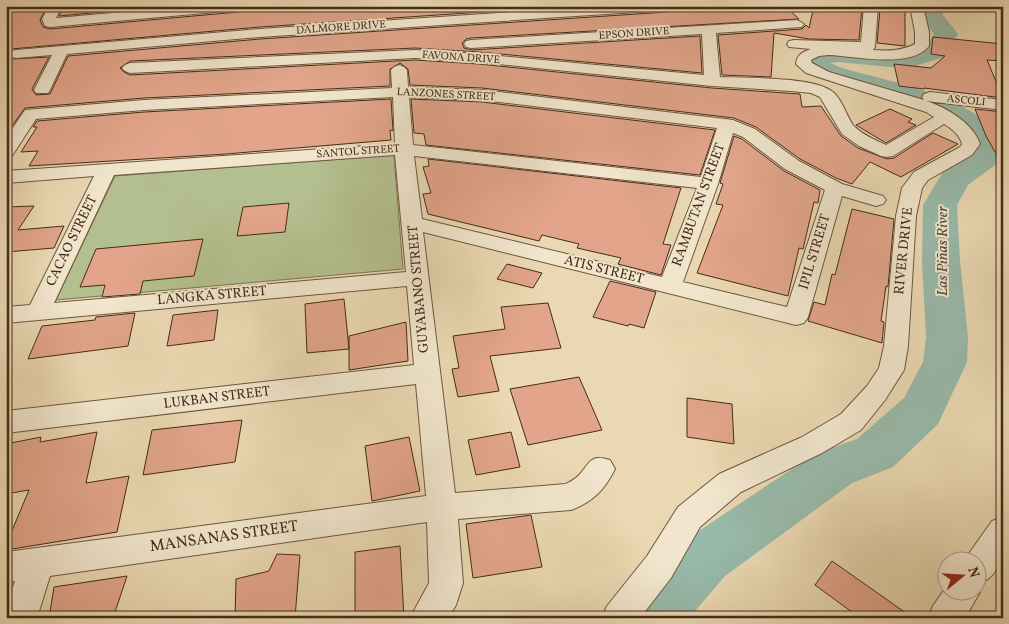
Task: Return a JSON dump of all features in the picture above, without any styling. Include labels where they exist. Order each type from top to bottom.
[{"type":"street","points":[[56,6],[49,20],[50,22],[238,6]]},
{"type":"street","name":"DALMORE DRIVE","points":[[16,54],[136,43],[667,6]]},
{"type":"street","points":[[800,7],[791,50],[868,47],[871,6]]},
{"type":"street","name":"RIVER DRIVE","points":[[619,618],[659,567],[689,517],[730,483],[812,445],[851,422],[876,393],[891,370],[896,346],[906,216],[912,188],[920,176],[966,151],[971,144],[969,137],[949,118],[932,108],[811,70],[804,64],[804,58],[821,52],[886,55],[917,50],[922,46],[922,32],[916,6]]},
{"type":"street","points":[[616,9],[632,44],[626,73]]},
{"type":"street","points":[[459,20],[479,58]]},
{"type":"street","name":"GUYABANO STREET","points":[[394,24],[404,149],[442,508],[446,583],[444,594],[427,618]]},
{"type":"street","name":"EPSON DRIVE","points":[[471,44],[632,44],[709,30],[797,24]]},
{"type":"street","points":[[709,30],[712,81]]},
{"type":"street","name":"FAVONA DRIVE","points":[[136,43],[127,75],[399,71],[479,58],[712,81],[790,79],[826,94],[848,130],[865,142],[887,152],[938,121]]},
{"type":"street","points":[[42,90],[62,50]]},
{"type":"street","name":"LANZONES STREET","points":[[12,134],[31,114],[144,104],[399,71],[482,95],[727,124],[749,133],[792,165],[835,188],[876,200]]},
{"type":"street","name":"ASCOLI","points":[[930,97],[1003,105]]},
{"type":"street","name":"RAMBUTAN STREET","points":[[670,286],[708,184],[727,124]]},
{"type":"street","points":[[6,152],[12,134]]},
{"type":"street","name":"SANTOL STREET","points":[[6,177],[404,149],[708,184]]},
{"type":"street","name":"CACAO STREET","points":[[38,312],[106,170]]},
{"type":"street","name":"IPIL STREET","points":[[796,316],[835,188]]},
{"type":"street","name":"ATIS STREET","points":[[413,222],[796,316]]},
{"type":"street","name":"LANGKA STREET","points":[[6,315],[418,278]]},
{"type":"street","name":"LUKBAN STREET","points":[[6,422],[427,373]]},
{"type":"street","name":"MANSANAS STREET","points":[[6,567],[442,508],[571,497],[587,487],[600,469]]},
{"type":"street","points":[[986,556],[1003,531]]},
{"type":"street","points":[[20,618],[38,562]]},
{"type":"street","points":[[945,618],[955,602]]},
{"type":"green space","points":[[394,155],[403,269],[56,300],[115,176]]},
{"type":"building","points":[[6,6],[47,6],[40,20],[43,27],[50,29],[238,12],[246,6],[571,6],[260,27],[11,49],[7,53],[11,59],[49,57],[32,89],[36,95],[50,94],[68,56],[260,39],[667,12],[672,9],[785,6],[799,19],[471,38],[466,39],[462,43],[464,48],[471,50],[700,36],[702,73],[479,52],[415,48],[130,61],[120,68],[130,75],[415,60],[479,64],[712,88],[800,94],[802,107],[821,106],[841,136],[858,148],[887,159],[894,158],[933,133],[958,144],[901,177],[870,162],[852,184],[836,178],[800,159],[756,127],[734,118],[482,88],[410,85],[408,69],[400,63],[390,69],[390,86],[144,98],[25,108],[9,130],[6,130]]},
{"type":"building","points":[[64,6],[167,6],[59,16]]},
{"type":"building","points":[[814,6],[862,7],[859,40],[809,39],[774,33],[771,77],[722,75],[718,35],[802,29],[806,25],[809,28]]},
{"type":"building","points":[[882,6],[905,6],[905,46],[877,43],[880,9],[882,9]]},
{"type":"building","points":[[933,37],[1003,44],[1003,61],[987,60],[1003,98],[899,86],[894,64],[931,68],[945,56],[931,54]]},
{"type":"building","points":[[391,99],[393,131],[390,130],[391,140],[226,154],[29,166],[38,151],[21,152],[37,127],[33,127],[37,121],[144,112]]},
{"type":"building","points":[[411,99],[482,102],[715,130],[700,175],[426,145],[424,134],[414,133]]},
{"type":"building","points":[[890,109],[912,119],[908,122],[916,125],[886,143],[856,125]]},
{"type":"building","points":[[975,109],[1003,112],[1003,166],[986,136]]},
{"type":"building","points":[[734,136],[742,139],[784,171],[820,190],[818,203],[814,202],[803,249],[799,248],[788,296],[697,273],[723,205],[716,204],[723,184],[720,183]]},
{"type":"building","points":[[428,159],[681,188],[663,244],[671,245],[661,275],[618,264],[621,258],[577,248],[579,244],[542,235],[539,241],[428,214],[423,194],[431,193],[423,167],[429,166]]},
{"type":"building","points":[[289,203],[285,232],[237,236],[243,207]]},
{"type":"building","points":[[34,206],[18,230],[64,226],[54,248],[6,252],[6,207]]},
{"type":"building","points":[[852,209],[894,219],[888,287],[886,286],[881,321],[884,322],[882,343],[808,321],[814,302],[825,305],[832,274],[835,275]]},
{"type":"building","points":[[203,239],[194,276],[143,281],[140,294],[102,297],[105,285],[80,287],[96,249]]},
{"type":"building","points":[[507,264],[542,273],[533,288],[497,279]]},
{"type":"building","points":[[610,281],[656,292],[644,328],[593,317]]},
{"type":"building","points":[[344,299],[349,349],[307,353],[305,304]]},
{"type":"building","points":[[548,303],[561,348],[490,356],[499,391],[458,397],[452,369],[459,368],[453,336],[505,329],[501,307]]},
{"type":"building","points":[[218,310],[214,340],[167,346],[173,315]]},
{"type":"building","points":[[135,313],[128,346],[28,359],[42,326]]},
{"type":"building","points":[[406,322],[408,361],[349,370],[349,336]]},
{"type":"building","points":[[579,377],[602,430],[528,445],[510,389]]},
{"type":"building","points":[[687,398],[732,404],[734,444],[687,437]]},
{"type":"building","points":[[242,420],[235,462],[143,475],[152,430]]},
{"type":"building","points":[[97,432],[86,483],[129,476],[117,532],[6,550],[6,545],[29,490],[6,494],[6,444],[41,437],[40,442]]},
{"type":"building","points":[[511,432],[520,467],[476,475],[468,440]]},
{"type":"building","points":[[409,437],[420,491],[372,501],[365,446]]},
{"type":"building","points":[[531,515],[542,567],[473,578],[466,524]]},
{"type":"building","points":[[400,546],[404,618],[355,618],[355,552]]},
{"type":"building","points":[[277,554],[300,555],[295,618],[235,618],[236,579],[269,571]]},
{"type":"building","points":[[832,561],[913,618],[860,618],[815,585]]},
{"type":"building","points":[[127,576],[113,618],[49,618],[54,587]]},
{"type":"waterway","name":"Las Piñas River","points":[[650,618],[705,558],[834,468],[875,453],[921,411],[945,362],[947,337],[941,261],[940,205],[955,179],[991,153],[987,139],[971,124],[938,105],[833,74],[811,64],[816,57],[837,54],[890,59],[915,58],[935,52],[946,34],[931,16],[930,6]]}]
